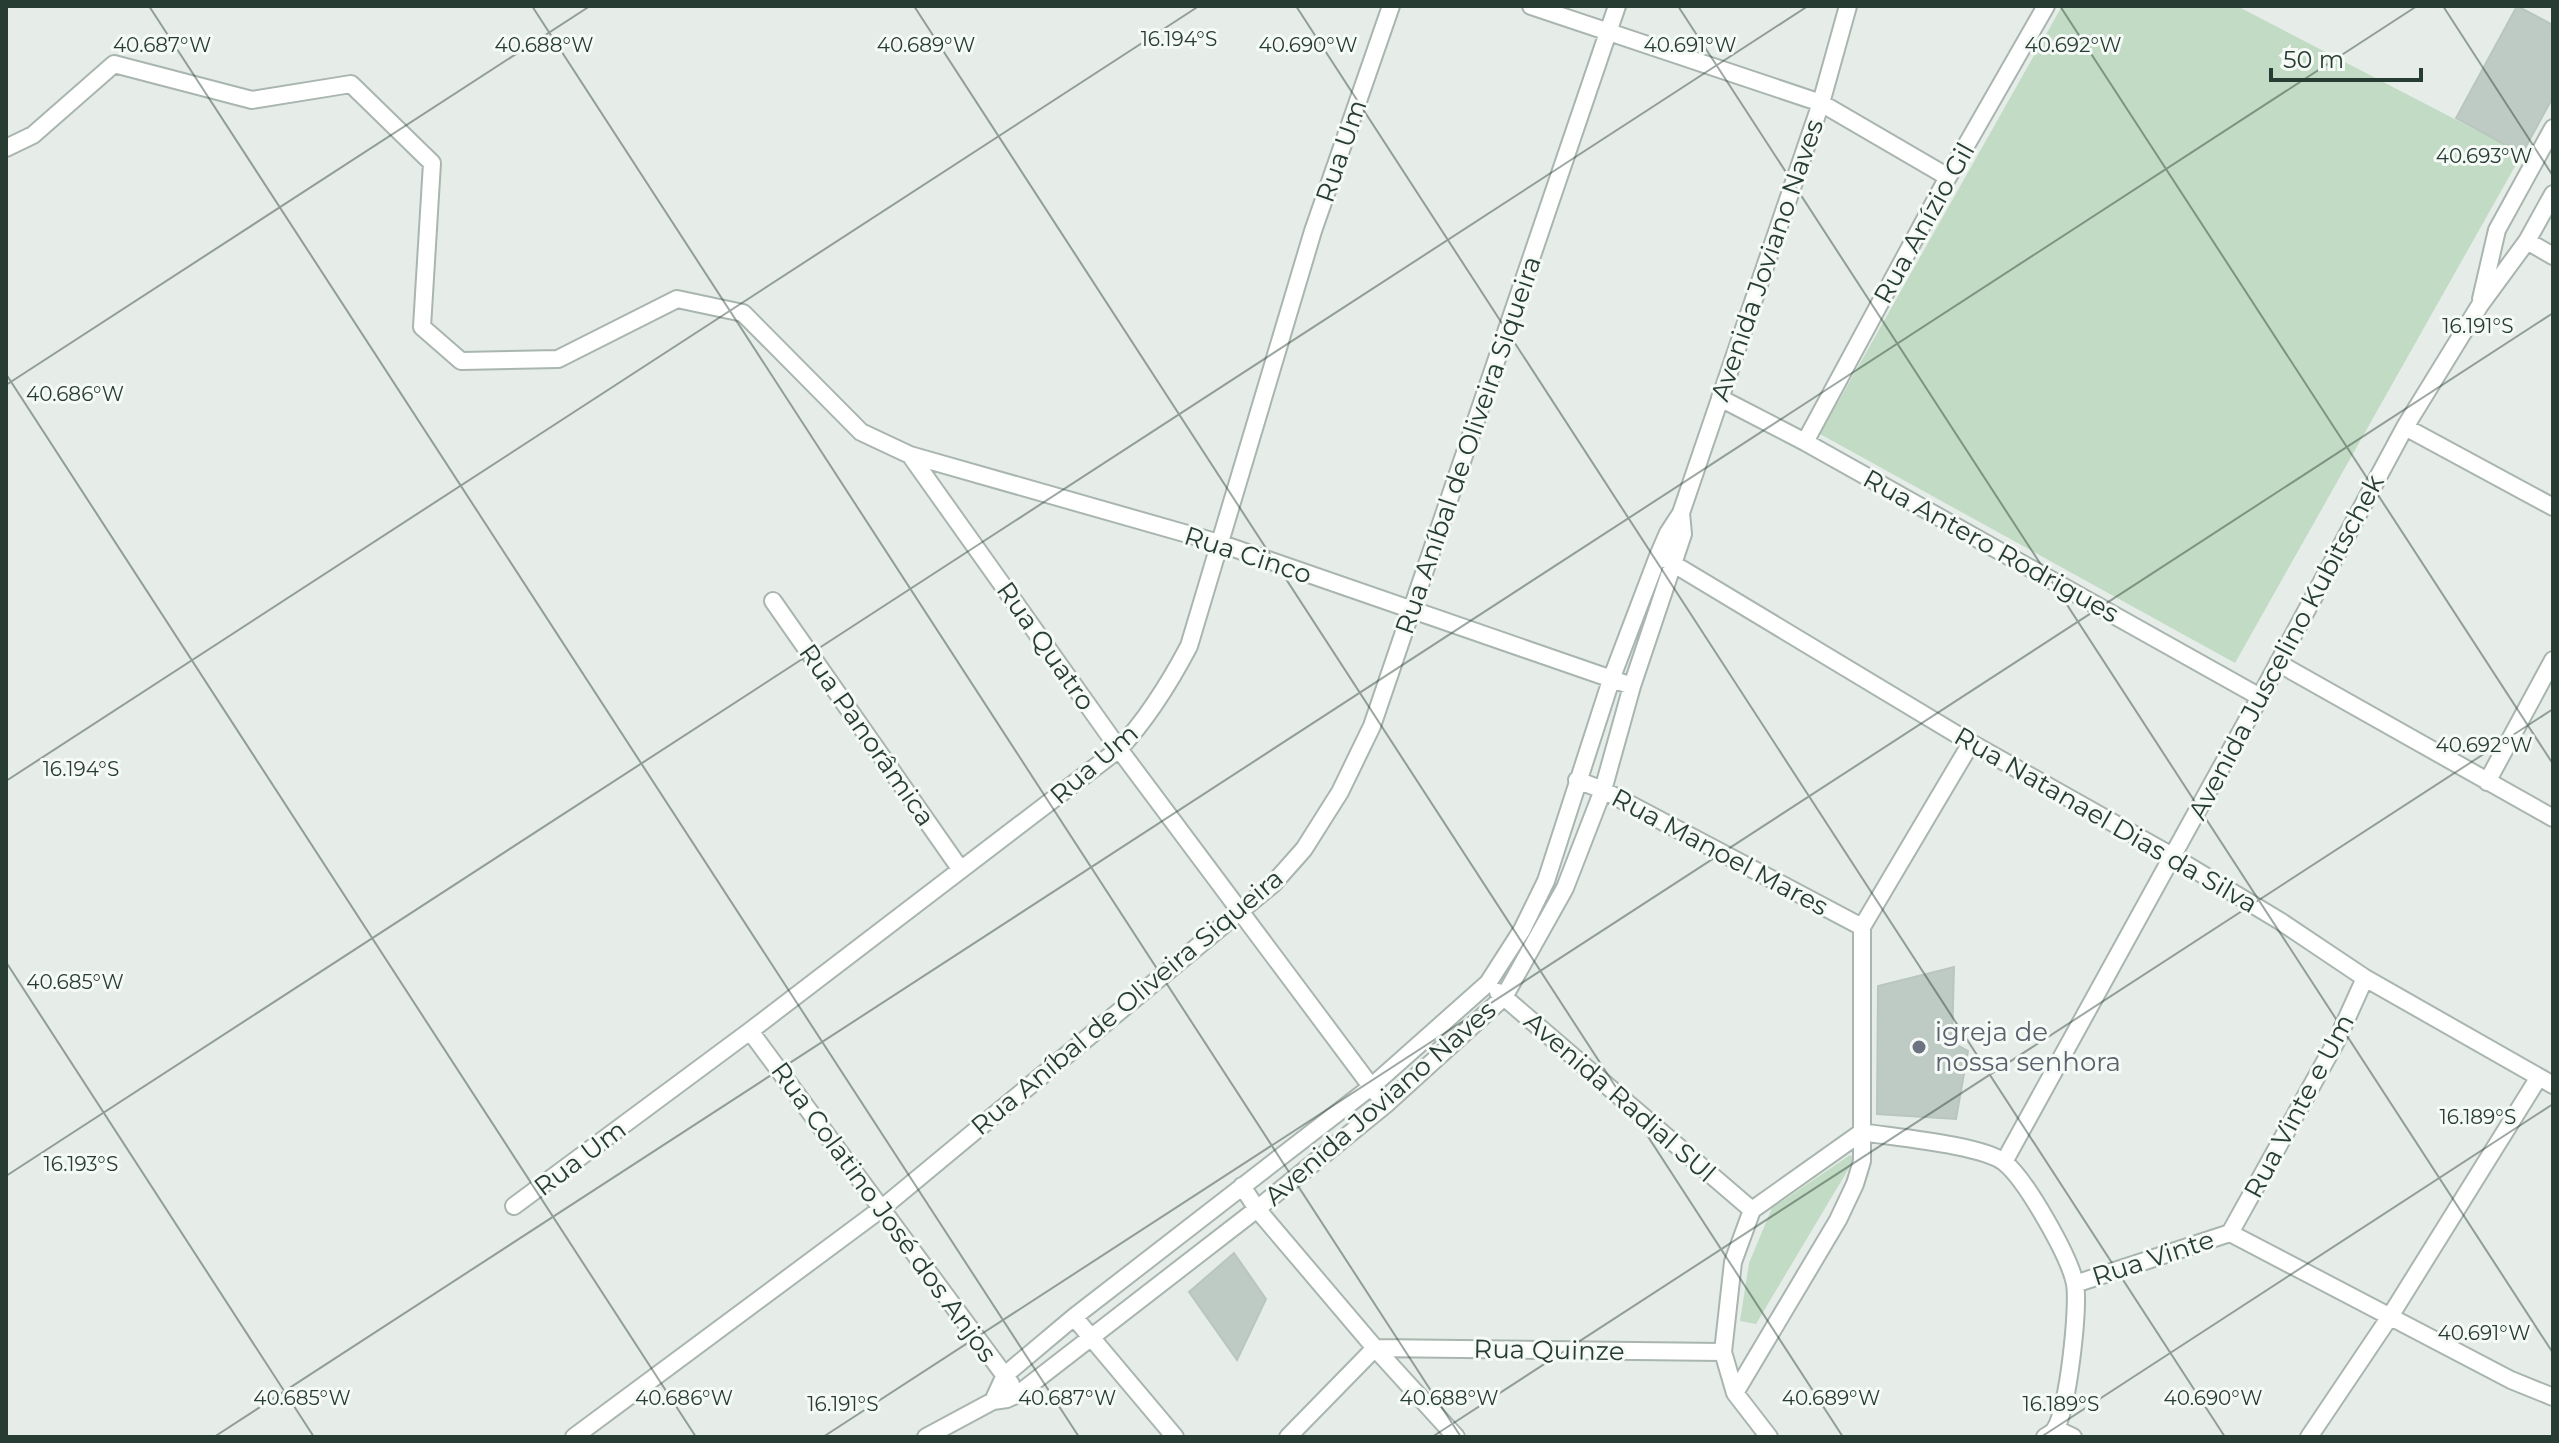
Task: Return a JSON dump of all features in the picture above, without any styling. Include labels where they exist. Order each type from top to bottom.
[{"type":"street","name":"Rua Um","points":[[514,1206],[750,1031],[1119,749],[1149,714],[1189,646],[1313,231],[1391,6]]},
{"type":"street","points":[[1531,6],[1821,103],[1948,177]]},
{"type":"street","name":"Rua Aníbal de Oliveira Siqueira","points":[[574,1437],[881,1209],[1273,884],[1304,849],[1340,792],[1372,726],[1617,6]]},
{"type":"street","name":"Avenida Joviano Naves","points":[[993,1401],[1005,1375],[1074,1317],[1371,1087],[1488,983],[1522,930],[1546,881],[1612,677],[1658,556],[1681,513],[1821,103],[1848,6]]},
{"type":"street","name":"Rua Anízio Gil","points":[[1805,442],[1948,177],[2046,6]]},
{"type":"street","name":"Rua Cinco","points":[[6,148],[33,135],[114,64],[252,100],[351,84],[432,163],[422,327],[461,361],[558,359],[677,299],[743,313],[861,432],[910,455],[1219,543],[1632,686]]},
{"type":"street","name":"Avenida Juscelino Kubitschek","points":[[2480,305],[2497,230],[2553,128]]},
{"type":"street","name":"Avenida Juscelino Kubitschek","points":[[2004,1162],[2405,427],[2480,305],[2527,241],[2553,194]]},
{"type":"street","points":[[2527,241],[2553,256]]},
{"type":"street","name":"Rua Antero Rodrigues","points":[[1720,398],[1805,442],[2260,697]]},
{"type":"street","points":[[2405,427],[2553,507]]},
{"type":"street","name":"Rua Quatro","points":[[910,455],[1119,749],[1385,1105]]},
{"type":"street","name":"Avenida Joviano Naves","points":[[926,1437],[993,1401],[1018,1394],[1257,1209],[1385,1105],[1504,997],[1565,888],[1603,790],[1632,686],[1683,534],[1681,513]]},
{"type":"street","name":"Rua Natanael Dias da Silva","points":[[1658,556],[1971,743],[2172,856],[2280,921],[2365,978],[2546,1081]]},
{"type":"street","name":"Rua Panorâmica","points":[[773,601],[961,870]]},
{"type":"street","points":[[2487,782],[2553,660]]},
{"type":"street","points":[[2278,663],[2553,818]]},
{"type":"street","points":[[1735,1393],[1838,1220],[1855,1184],[1862,1161],[1862,927],[1971,743]]},
{"type":"street","name":"Rua Manoel Mares","points":[[1577,780],[1603,790],[1862,927]]},
{"type":"street","name":"Rua Vinte e Um","points":[[2230,1233],[2337,1040],[2365,978]]},
{"type":"street","name":"Avenida Radial SUl","points":[[1488,983],[1752,1210]]},
{"type":"street","name":"Rua Colatino José dos Anjos","points":[[750,1031],[1018,1394]]},
{"type":"street","points":[[2309,1437],[2546,1081]]},
{"type":"street","points":[[1769,1437],[1735,1393],[1723,1352],[1733,1262],[1752,1210],[1862,1132],[1971,1150],[2004,1162],[2036,1203],[2061,1247],[2075,1284],[2073,1345],[2067,1385],[2050,1433],[2073,1437]]},
{"type":"street","points":[[1242,1186],[1257,1209],[1375,1348],[1456,1437]]},
{"type":"street","points":[[2230,1233],[2511,1380],[2553,1397]]},
{"type":"street","name":"Rua Vinte","points":[[2075,1284],[2230,1233]]},
{"type":"street","points":[[1074,1317],[1175,1437]]},
{"type":"street","points":[[1288,1437],[1375,1348]]},
{"type":"street","name":"Rua Quinze","points":[[1375,1348],[1723,1352]]},
{"type":"green space","points":[[2062,6],[2237,6],[2522,154],[2235,663],[1820,434]]},
{"type":"green space","points":[[1850,1155],[1855,1158],[1756,1324],[1740,1321],[1749,1263],[1772,1208]]},
{"type":"building","points":[[2517,6],[2553,25],[2553,97],[2522,154],[2456,118]]},
{"type":"building","name":"igreja de nossa senhora","points":[[1954,967],[1952,1042],[1968,1051],[1956,1119],[1877,1114],[1878,986]]},
{"type":"building","points":[[1234,1253],[1266,1299],[1237,1360],[1189,1292]]},
{"type":"place","name":"igreja de nossa senhora","points":[[1919,1047]]}]
